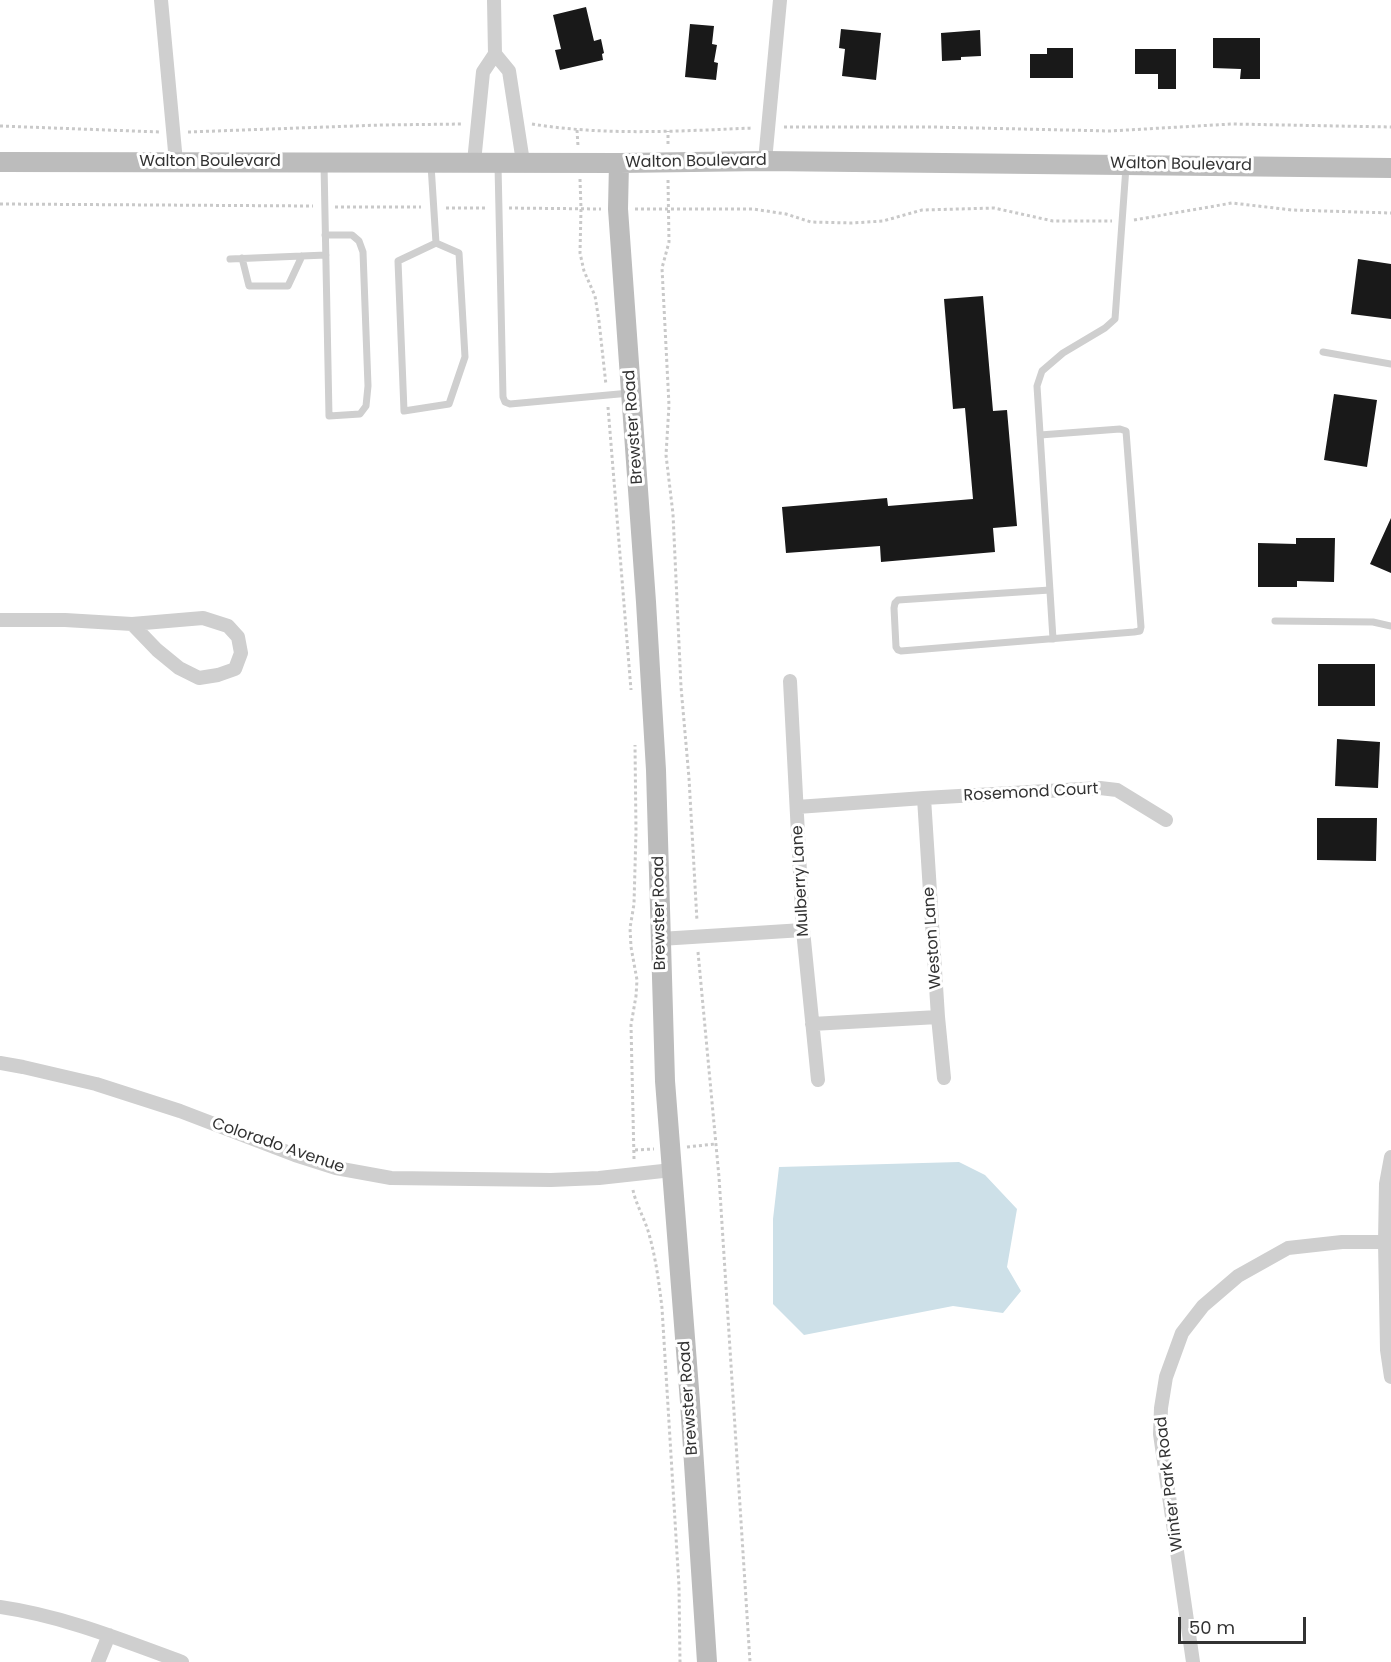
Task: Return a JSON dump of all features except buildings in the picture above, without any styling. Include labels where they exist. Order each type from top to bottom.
[{"type":"street","points":[[161,0],[176,162]]},
{"type":"street","points":[[474,162],[483,72],[495,54],[494,0]]},
{"type":"street","points":[[765,161],[780,0]]},
{"type":"street","points":[[495,54],[509,71],[523,162]]},
{"type":"street","name":"Walton Boulevard","points":[[0,162],[619,163],[765,161],[1391,168]]},
{"type":"street","name":"Brewster Road","points":[[619,163],[618,209],[655,758],[665,1081],[691,1413],[707,1662]]},
{"type":"street","points":[[0,620],[65,620],[132,624],[203,618],[228,626],[238,637],[241,654],[235,669],[199,678],[179,668],[157,650],[132,624]]},
{"type":"street","name":"Mulberry Lane","points":[[790,681],[803,930],[818,1080]]},
{"type":"street","name":"Rosemond Court","points":[[797,807],[1100,788],[1118,790],[1166,820]]},
{"type":"street","name":"Weston Lane","points":[[924,798],[944,1078]]},
{"type":"street","points":[[660,939],[803,930]]},
{"type":"street","points":[[812,1024],[938,1017]]},
{"type":"street","name":"Colorado Avenue","points":[[0,1063],[96,1084],[180,1111],[295,1155],[336,1168],[391,1178],[599,1178],[672,1170]]},
{"type":"street","points":[[1391,1157],[1386,1184],[1387,1350],[1391,1377]]},
{"type":"street","name":"Winter Park Road","points":[[1193,1662],[1161,1434],[1161,1408],[1166,1377],[1182,1333],[1203,1306],[1238,1276],[1288,1248],[1342,1242],[1388,1242]]},
{"type":"street","points":[[0,1607],[27,1611],[88,1627],[182,1662]]},
{"type":"street","points":[[99,1662],[110,1635]]},
{"type":"lane","points":[[324,162],[324,207],[329,416],[360,414],[366,406],[368,386],[363,252],[359,241],[352,235],[325,235]]},
{"type":"lane","points":[[431,162],[436,243]]},
{"type":"lane","points":[[498,162],[503,397],[505,402],[510,404],[632,393]]},
{"type":"lane","points":[[1053,639],[1037,386],[1042,371],[1064,353],[1115,320],[1126,164]]},
{"type":"lane","points":[[436,243],[459,254],[465,357],[449,404],[404,411],[398,261],[436,243]]},
{"type":"lane","points":[[230,259],[326,255]]},
{"type":"lane","points":[[242,258],[249,286],[288,286],[302,256]]},
{"type":"lane","points":[[1323,352],[1391,364]]},
{"type":"lane","points":[[1040,435],[1120,429],[1126,431],[1140,631],[901,651],[896,647],[894,608],[898,600],[1050,590]]},
{"type":"lane","points":[[1275,621],[1373,622],[1391,626]]},
{"type":"path","points":[[517,121],[562,129],[641,132],[768,127],[932,127],[1110,131],[1232,124],[1391,127]]},
{"type":"path","points":[[0,126],[173,132],[478,124]]},
{"type":"path","points":[[0,204],[753,209],[786,214],[811,222],[852,223],[884,221],[922,210],[994,208],[1053,221],[1122,221],[1140,220],[1232,203],[1292,210],[1391,213]]},
{"type":"path","points":[[581,209],[580,254],[584,271],[595,296],[600,321],[632,699]]},
{"type":"path","points":[[635,742],[636,832],[634,904],[630,928],[637,980],[631,1024],[635,1150],[633,1191],[649,1234],[662,1308],[680,1586],[680,1662]]},
{"type":"shaded area","points":[[959,1162],[985,1175],[1017,1209],[1007,1267],[1021,1291],[1003,1313],[953,1306],[804,1335],[773,1304],[773,1219],[779,1167]]}]
